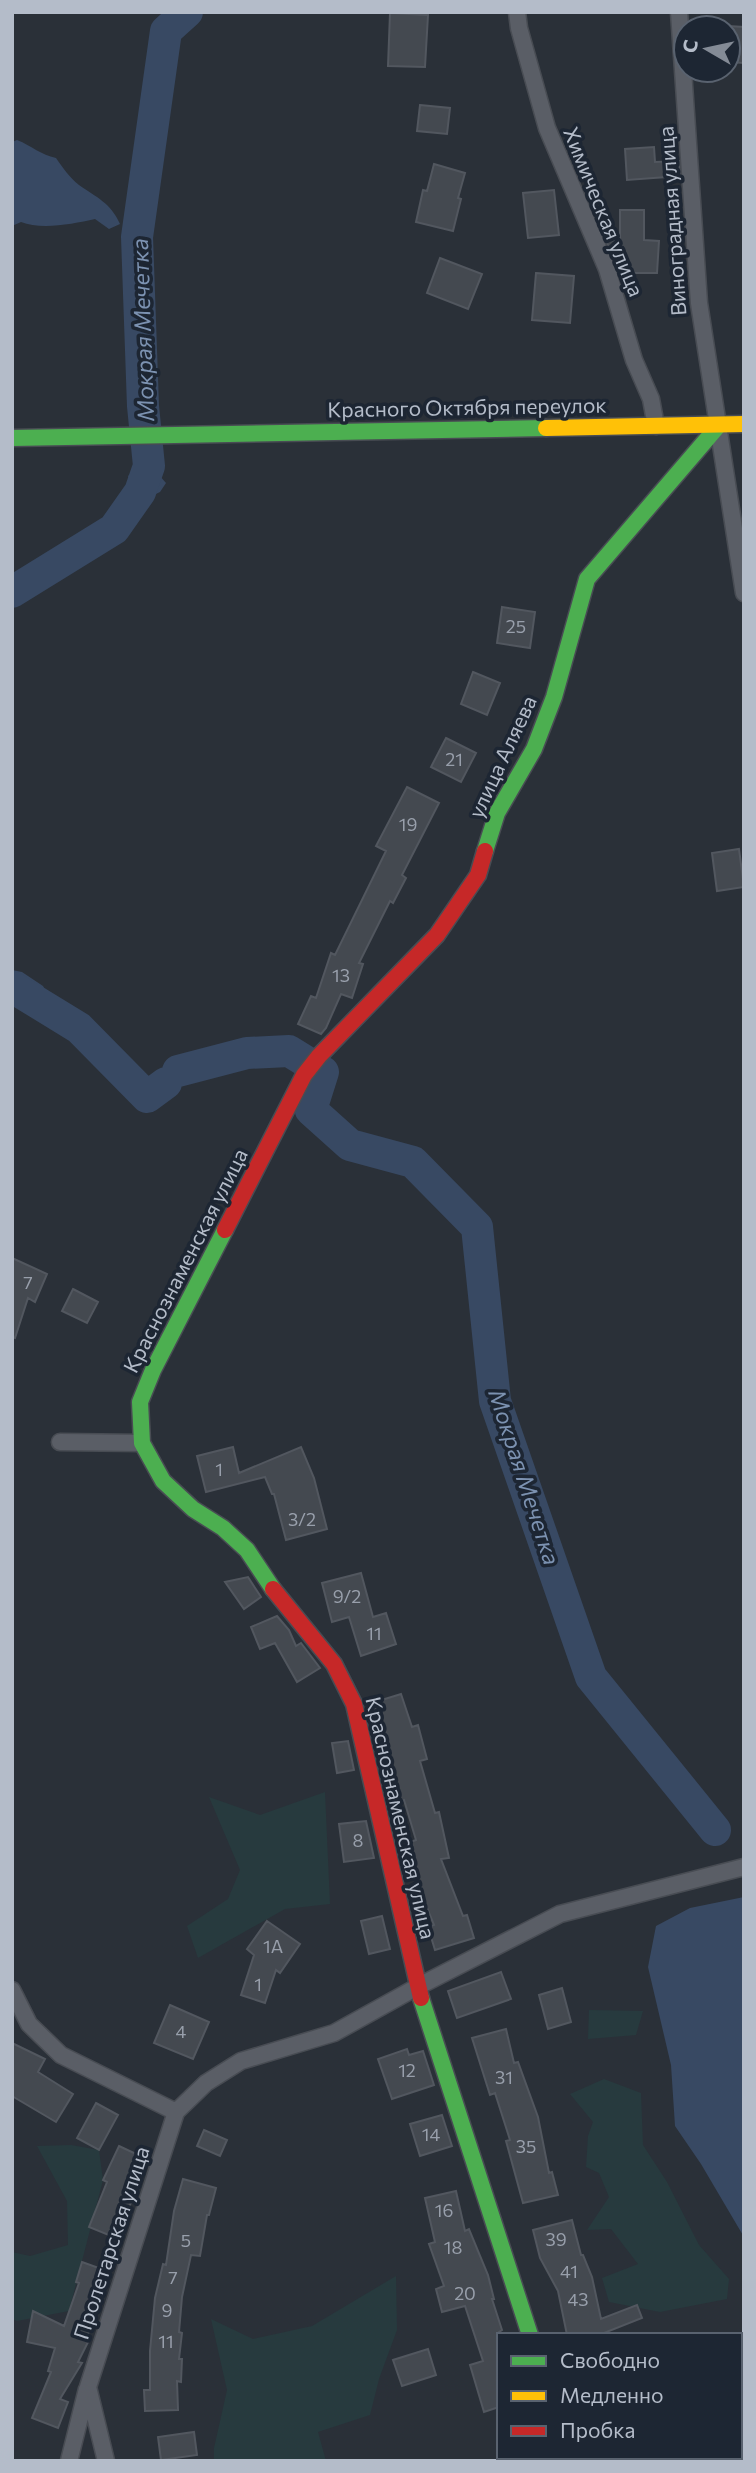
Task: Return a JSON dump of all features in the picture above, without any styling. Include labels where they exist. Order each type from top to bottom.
[{"type":"street","name":"Химическая улица","points":[[516,12],[547,128],[607,269],[634,360],[651,399],[656,426]]},
{"type":"street","name":"Виноградная улица","points":[[679,12],[699,303],[744,593]]},
{"type":"street","name":"Красного Октября переулок","points":[[12,438],[744,424]]},
{"type":"street","name":"улица Аляева","points":[[304,1075],[319,1056],[437,936],[478,875],[497,813],[534,749],[554,697],[587,579],[719,425]]},
{"type":"street","name":"Краснознаменская улица","points":[[304,1075],[153,1370],[140,1402],[142,1443],[163,1481],[193,1509],[223,1528],[247,1550],[279,1598],[311,1633],[334,1664],[354,1704],[417,1987],[529,2333]]},
{"type":"street","points":[[60,1442],[142,1443]]},
{"type":"street","points":[[12,1990],[29,2024],[61,2055],[176,2112],[206,2083],[241,2061],[334,2033],[560,1914],[744,1867]]},
{"type":"street","name":"Пролетарская улица","points":[[69,2461],[88,2387],[176,2112]]},
{"type":"street","points":[[88,2387],[106,2461]]},
{"type":"green space","points":[[325,1792],[330,1904],[285,1909],[198,1958],[187,1926],[228,1899],[240,1870],[209,1797],[260,1815]]},
{"type":"green space","points":[[589,2010],[643,2011],[636,2035],[588,2039]]},
{"type":"green space","points":[[604,2079],[641,2093],[643,2145],[667,2182],[699,2245],[729,2279],[727,2299],[660,2312],[609,2302],[602,2278],[638,2264],[611,2229],[587,2230],[609,2197],[599,2173],[586,2167],[588,2136],[593,2122],[570,2094]]},
{"type":"green space","points":[[71,2145],[99,2150],[103,2180],[69,2311],[17,2321],[12,2319],[12,2252],[30,2256],[68,2245],[67,2201],[37,2146]]},
{"type":"green space","points":[[396,2276],[397,2330],[379,2379],[370,2415],[318,2432],[326,2461],[214,2461],[214,2448],[227,2390],[211,2319],[253,2339],[312,2326]]},
{"type":"water","points":[[17,140],[56,158],[75,182],[108,206],[120,224],[109,229],[95,219],[47,226],[21,222],[12,226],[12,142]]},
{"type":"water","points":[[159,455],[159,475],[166,483],[160,492],[135,504],[126,494],[132,486],[128,476],[135,470],[136,456]]},
{"type":"water","points":[[12,970],[22,972],[43,986],[47,994],[76,1016],[81,1025],[72,1032],[34,1011],[12,993]]},
{"type":"water","points":[[744,1897],[744,2237],[675,2126],[671,2065],[648,1967],[656,1926],[690,1908]]},
{"type":"building","points":[[390,13],[428,15],[425,67],[388,66]]},
{"type":"building","points":[[742,27],[744,27],[742,63]]},
{"type":"building","points":[[420,105],[450,108],[447,134],[417,131]]},
{"type":"building","points":[[654,147],[655,162],[679,161],[680,176],[627,180],[625,149]]},
{"type":"building","points":[[434,164],[465,173],[453,231],[416,222],[423,190],[427,191]]},
{"type":"building","points":[[554,190],[559,235],[528,238],[523,193]]},
{"type":"building","points":[[620,210],[644,210],[644,240],[659,241],[657,273],[632,273],[632,268],[617,265],[606,241],[620,240]]},
{"type":"building","points":[[440,258],[482,274],[468,309],[427,293]]},
{"type":"building","points":[[536,273],[574,276],[570,323],[532,320]]},
{"type":"building","points":[[502,607],[535,612],[530,648],[497,643]]},
{"type":"building","points":[[473,672],[500,683],[487,715],[461,704]]},
{"type":"building","points":[[446,738],[476,753],[461,782],[431,767]]},
{"type":"building","points":[[407,787],[439,803],[402,875],[406,878],[393,903],[390,901],[359,963],[363,964],[352,998],[341,994],[321,1034],[298,1024],[311,996],[316,998],[331,953],[335,955],[386,851],[376,846]]},
{"type":"building","points":[[739,849],[744,887],[717,891],[712,853]]},
{"type":"building","points":[[12,1258],[47,1274],[35,1302],[28,1298],[15,1338],[12,1337]]},
{"type":"building","points":[[73,1289],[98,1302],[87,1323],[62,1311]]},
{"type":"building","points":[[233,1447],[239,1473],[301,1447],[314,1478],[327,1529],[286,1540],[274,1494],[265,1477],[206,1492],[197,1456]]},
{"type":"building","points":[[361,1573],[373,1617],[386,1613],[396,1644],[361,1656],[349,1617],[332,1622],[322,1583]]},
{"type":"building","points":[[248,1577],[261,1597],[244,1609],[225,1582]]},
{"type":"building","points":[[277,1616],[289,1630],[296,1646],[301,1643],[320,1668],[297,1682],[275,1643],[260,1649],[251,1627]]},
{"type":"building","points":[[401,1694],[412,1727],[418,1725],[427,1759],[420,1761],[435,1813],[439,1812],[449,1858],[441,1859],[463,1916],[467,1915],[474,1938],[435,1950],[428,1927],[434,1925],[420,1891],[410,1842],[416,1840],[404,1800],[398,1802],[392,1782],[396,1781],[382,1726],[379,1727],[372,1703]]},
{"type":"building","points":[[348,1741],[354,1770],[337,1773],[332,1743]]},
{"type":"building","points":[[366,1821],[374,1858],[344,1862],[339,1824]]},
{"type":"building","points":[[382,1916],[390,1949],[369,1954],[361,1921]]},
{"type":"building","points":[[267,1921],[300,1944],[280,1973],[276,1970],[265,2003],[241,1995],[254,1955],[247,1949]]},
{"type":"building","points":[[501,1972],[511,1999],[457,2018],[448,1991]]},
{"type":"building","points":[[562,1988],[571,2022],[548,2029],[539,1995]]},
{"type":"building","points":[[170,2005],[209,2022],[193,2059],[154,2043]]},
{"type":"building","points":[[506,2029],[514,2063],[518,2062],[538,2117],[549,2173],[552,2172],[558,2195],[523,2203],[506,2141],[510,2140],[495,2093],[490,2095],[472,2038]]},
{"type":"building","points":[[12,2043],[45,2059],[38,2072],[73,2094],[56,2122],[12,2096]]},
{"type":"building","points":[[407,2049],[409,2055],[423,2051],[434,2085],[392,2099],[378,2059]]},
{"type":"building","points":[[96,2103],[118,2115],[99,2150],[77,2138]]},
{"type":"building","points":[[442,2115],[452,2146],[420,2156],[410,2124]]},
{"type":"building","points":[[204,2130],[227,2140],[220,2156],[197,2146]]},
{"type":"building","points":[[119,2146],[149,2160],[116,2238],[89,2227],[107,2182],[103,2180]]},
{"type":"building","points":[[183,2179],[216,2188],[207,2215],[200,2256],[191,2255],[182,2297],[179,2359],[182,2359],[181,2382],[177,2381],[178,2410],[145,2411],[144,2390],[150,2390],[150,2351],[155,2298],[163,2264],[166,2265],[174,2211]]},
{"type":"building","points":[[456,2191],[465,2231],[469,2229],[488,2275],[502,2330],[497,2333],[497,2408],[484,2412],[470,2365],[483,2361],[465,2306],[442,2312],[436,2289],[444,2286],[429,2244],[435,2242],[425,2198]]},
{"type":"building","points":[[572,2220],[581,2255],[592,2277],[601,2319],[637,2305],[642,2318],[604,2333],[567,2333],[558,2291],[540,2258],[533,2230]]},
{"type":"building","points":[[82,2262],[110,2272],[87,2337],[90,2338],[78,2362],[82,2363],[60,2399],[68,2402],[58,2428],[32,2418],[51,2372],[48,2371],[55,2348],[27,2342],[33,2311],[64,2326],[79,2283],[76,2282]]},
{"type":"building","points":[[428,2349],[436,2375],[402,2386],[393,2360]]},
{"type":"building","points":[[194,2432],[197,2455],[161,2460],[158,2437]]},
{"type":"waterway","name":"Мокрая Мечетка","points":[[12,592],[114,529],[140,492],[149,466],[143,406],[137,237],[166,31],[187,12]]},
{"type":"waterway","name":"Мокрая Мечетка","points":[[12,987],[79,1028],[147,1097],[166,1083]]},
{"type":"waterway","name":"Мокрая Мечетка","points":[[178,1071],[247,1053],[289,1051],[323,1072],[311,1110],[350,1145],[413,1162],[477,1227],[495,1401],[591,1677],[715,1830]]},
{"type":"traffic: fast","points":[[485,851],[497,813],[534,749],[554,697],[587,579],[719,425]]},
{"type":"traffic: fast","points":[[12,438],[546,428]]},
{"type":"traffic: fast","points":[[225,1230],[153,1370],[140,1402],[142,1443],[163,1481],[193,1509],[223,1528],[247,1550],[273,1589]]},
{"type":"traffic: fast","points":[[421,1998],[529,2333]]},
{"type":"traffic: slow","points":[[546,428],[744,424]]},
{"type":"traffic: jam","points":[[225,1230],[304,1075],[319,1056],[437,935],[478,875],[485,851]]},
{"type":"traffic: jam","points":[[273,1589],[334,1664],[354,1704],[421,1998]]}]
